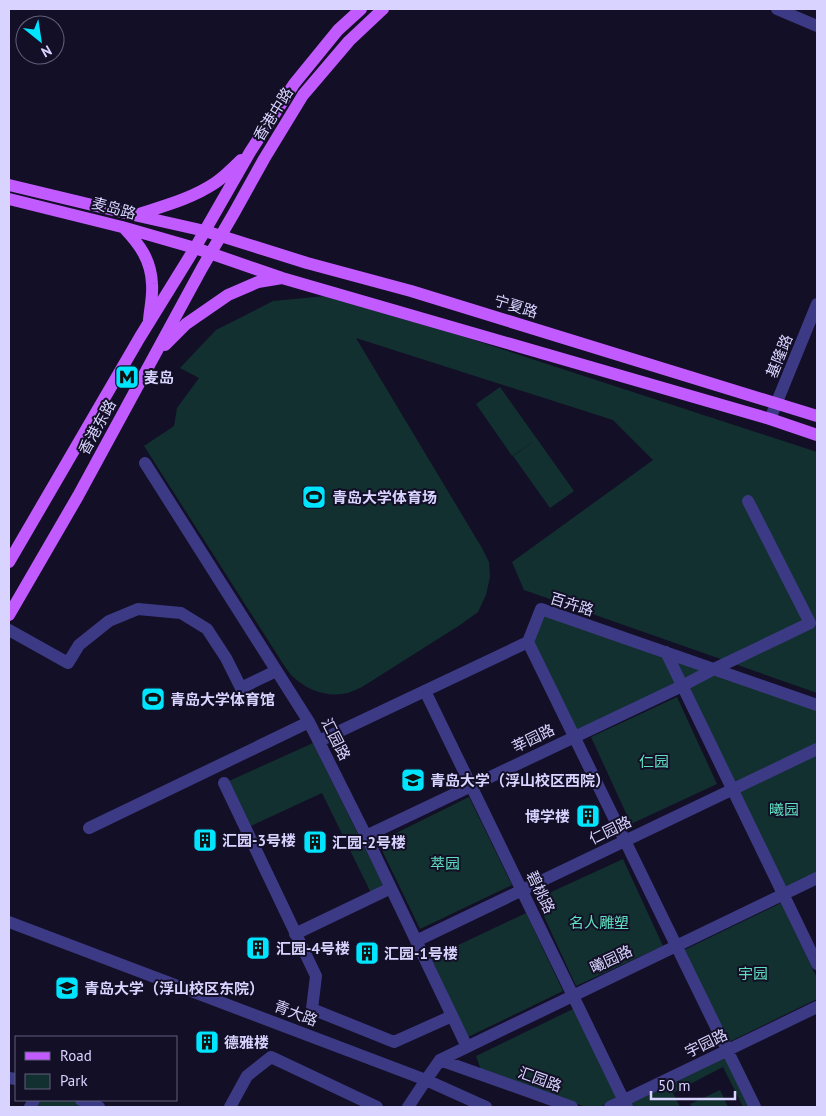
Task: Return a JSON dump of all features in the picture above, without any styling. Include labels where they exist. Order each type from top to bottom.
[{"type":"main road","name":"香港中路","points":[[205,230],[250,152],[294,84],[338,30],[361,9]]},
{"type":"main road","name":"香港中路","points":[[211,253],[303,95],[349,41],[383,9]]},
{"type":"main road","points":[[134,215],[193,195],[216,183],[250,152]]},
{"type":"main road","name":"麦岛路","points":[[9,185],[205,230]]},
{"type":"main road","name":"麦岛路","points":[[9,199],[122,227],[211,253]]},
{"type":"main road","points":[[122,227],[137,242],[146,257],[151,274],[153,286],[149,322]]},
{"type":"main road","name":"宁夏路","points":[[205,230],[307,263],[412,291],[817,416]]},
{"type":"main road","name":"香港东路","points":[[9,562],[56,479],[205,230]]},
{"type":"main road","points":[[211,253],[282,278],[770,419],[817,435]]},
{"type":"main road","name":"香港东路","points":[[9,615],[78,496],[211,253]]},
{"type":"main road","points":[[156,354],[186,324],[228,295],[258,282],[282,278]]},
{"type":"street","points":[[777,9],[817,26]]},
{"type":"street","name":"基隆路","points":[[770,419],[817,304]]},
{"type":"street","name":"汇园路","points":[[145,463],[319,741],[467,1047]]},
{"type":"street","points":[[366,836],[810,623],[748,501]]},
{"type":"street","points":[[9,630],[68,663],[79,645],[109,621],[138,609],[181,613],[207,629],[226,658],[241,688],[276,671]]},
{"type":"street","name":"百卉路","points":[[528,642],[541,609],[817,704]]},
{"type":"street","points":[[319,741],[528,642],[756,1107]]},
{"type":"street","points":[[666,652],[817,964]]},
{"type":"street","name":"碧桃路","points":[[425,691],[626,1104]]},
{"type":"street","points":[[90,828],[308,722]]},
{"type":"street","name":"仁园路","points":[[416,941],[817,749]]},
{"type":"street","points":[[224,783],[316,976],[312,1009],[394,1042],[452,1016]]},
{"type":"street","name":"曦园路","points":[[408,1107],[440,1060],[817,878]]},
{"type":"street","points":[[296,934],[391,888]]},
{"type":"street","name":"青大路","points":[[9,922],[426,1080],[486,1107]]},
{"type":"street","name":"宇园路","points":[[610,1107],[626,1104],[728,1050],[817,1007]]},
{"type":"street","points":[[230,1107],[247,1076],[271,1058],[376,1107]]},
{"type":"street","name":"汇园路","points":[[440,1060],[572,1107]]},
{"type":"street","points":[[84,1101],[99,1107]]},
{"type":"green space","points":[[336,295],[817,452],[817,693],[524,590],[512,562],[653,460],[613,420],[356,338],[482,548],[489,562],[490,577],[486,595],[478,612],[362,687],[348,693],[332,694],[317,692],[303,685],[291,675],[284,665],[144,446],[174,426],[177,408],[199,378],[180,368],[216,330],[273,301]]},
{"type":"green space","points":[[500,387],[537,439],[512,456],[476,404]]},
{"type":"green space","points":[[537,439],[574,491],[550,508],[513,456]]},
{"type":"green space","points":[[543,612],[663,656],[676,684],[575,732],[532,641]]},
{"type":"green space","name":"曦园","points":[[677,662],[817,710],[817,874],[785,889]]},
{"type":"green space","name":"仁园","points":[[677,697],[717,784],[631,824],[591,737]]},
{"type":"green space","points":[[313,743],[384,887],[371,893],[322,793],[251,826],[229,781]]},
{"type":"green space","name":"萃园","points":[[469,797],[512,885],[420,929],[378,842]]},
{"type":"green space","name":"名人雕塑","points":[[623,859],[663,946],[576,986],[536,899]]},
{"type":"green space","name":"宇园","points":[[781,903],[817,978],[817,999],[729,1042],[684,950]]},
{"type":"green space","points":[[526,913],[563,991],[468,1037],[431,958]]},
{"type":"green space","points":[[573,1009],[617,1098],[600,1107],[586,1107],[481,1070],[476,1056]]},
{"type":"green space","points":[[726,1055],[752,1107],[743,1107],[723,1067],[673,1093],[680,1107],[632,1107],[629,1102]]},
{"type":"green space","points":[[720,1090],[728,1107],[692,1107],[690,1104]]},
{"type":"green space","points":[[37,1101],[73,1101],[88,1107],[34,1107]]},
{"type":"place","name":"麦岛","points":[[127,377]]},
{"type":"place","name":"青岛大学体育场","points":[[314,497]]},
{"type":"place","name":"青岛大学体育馆","points":[[153,699]]},
{"type":"place","name":"青岛大学（浮山校区西院）","points":[[413,780]]},
{"type":"place","name":"博学楼","points":[[588,816]]},
{"type":"place","name":"汇园-3号楼","points":[[205,840]]},
{"type":"place","name":"汇园-2号楼","points":[[315,842]]},
{"type":"place","name":"汇园-4号楼","points":[[258,948]]},
{"type":"place","name":"汇园-1号楼","points":[[367,953]]},
{"type":"place","name":"青岛大学（浮山校区东院）","points":[[67,988]]},
{"type":"place","name":"德雅楼","points":[[207,1042]]}]
